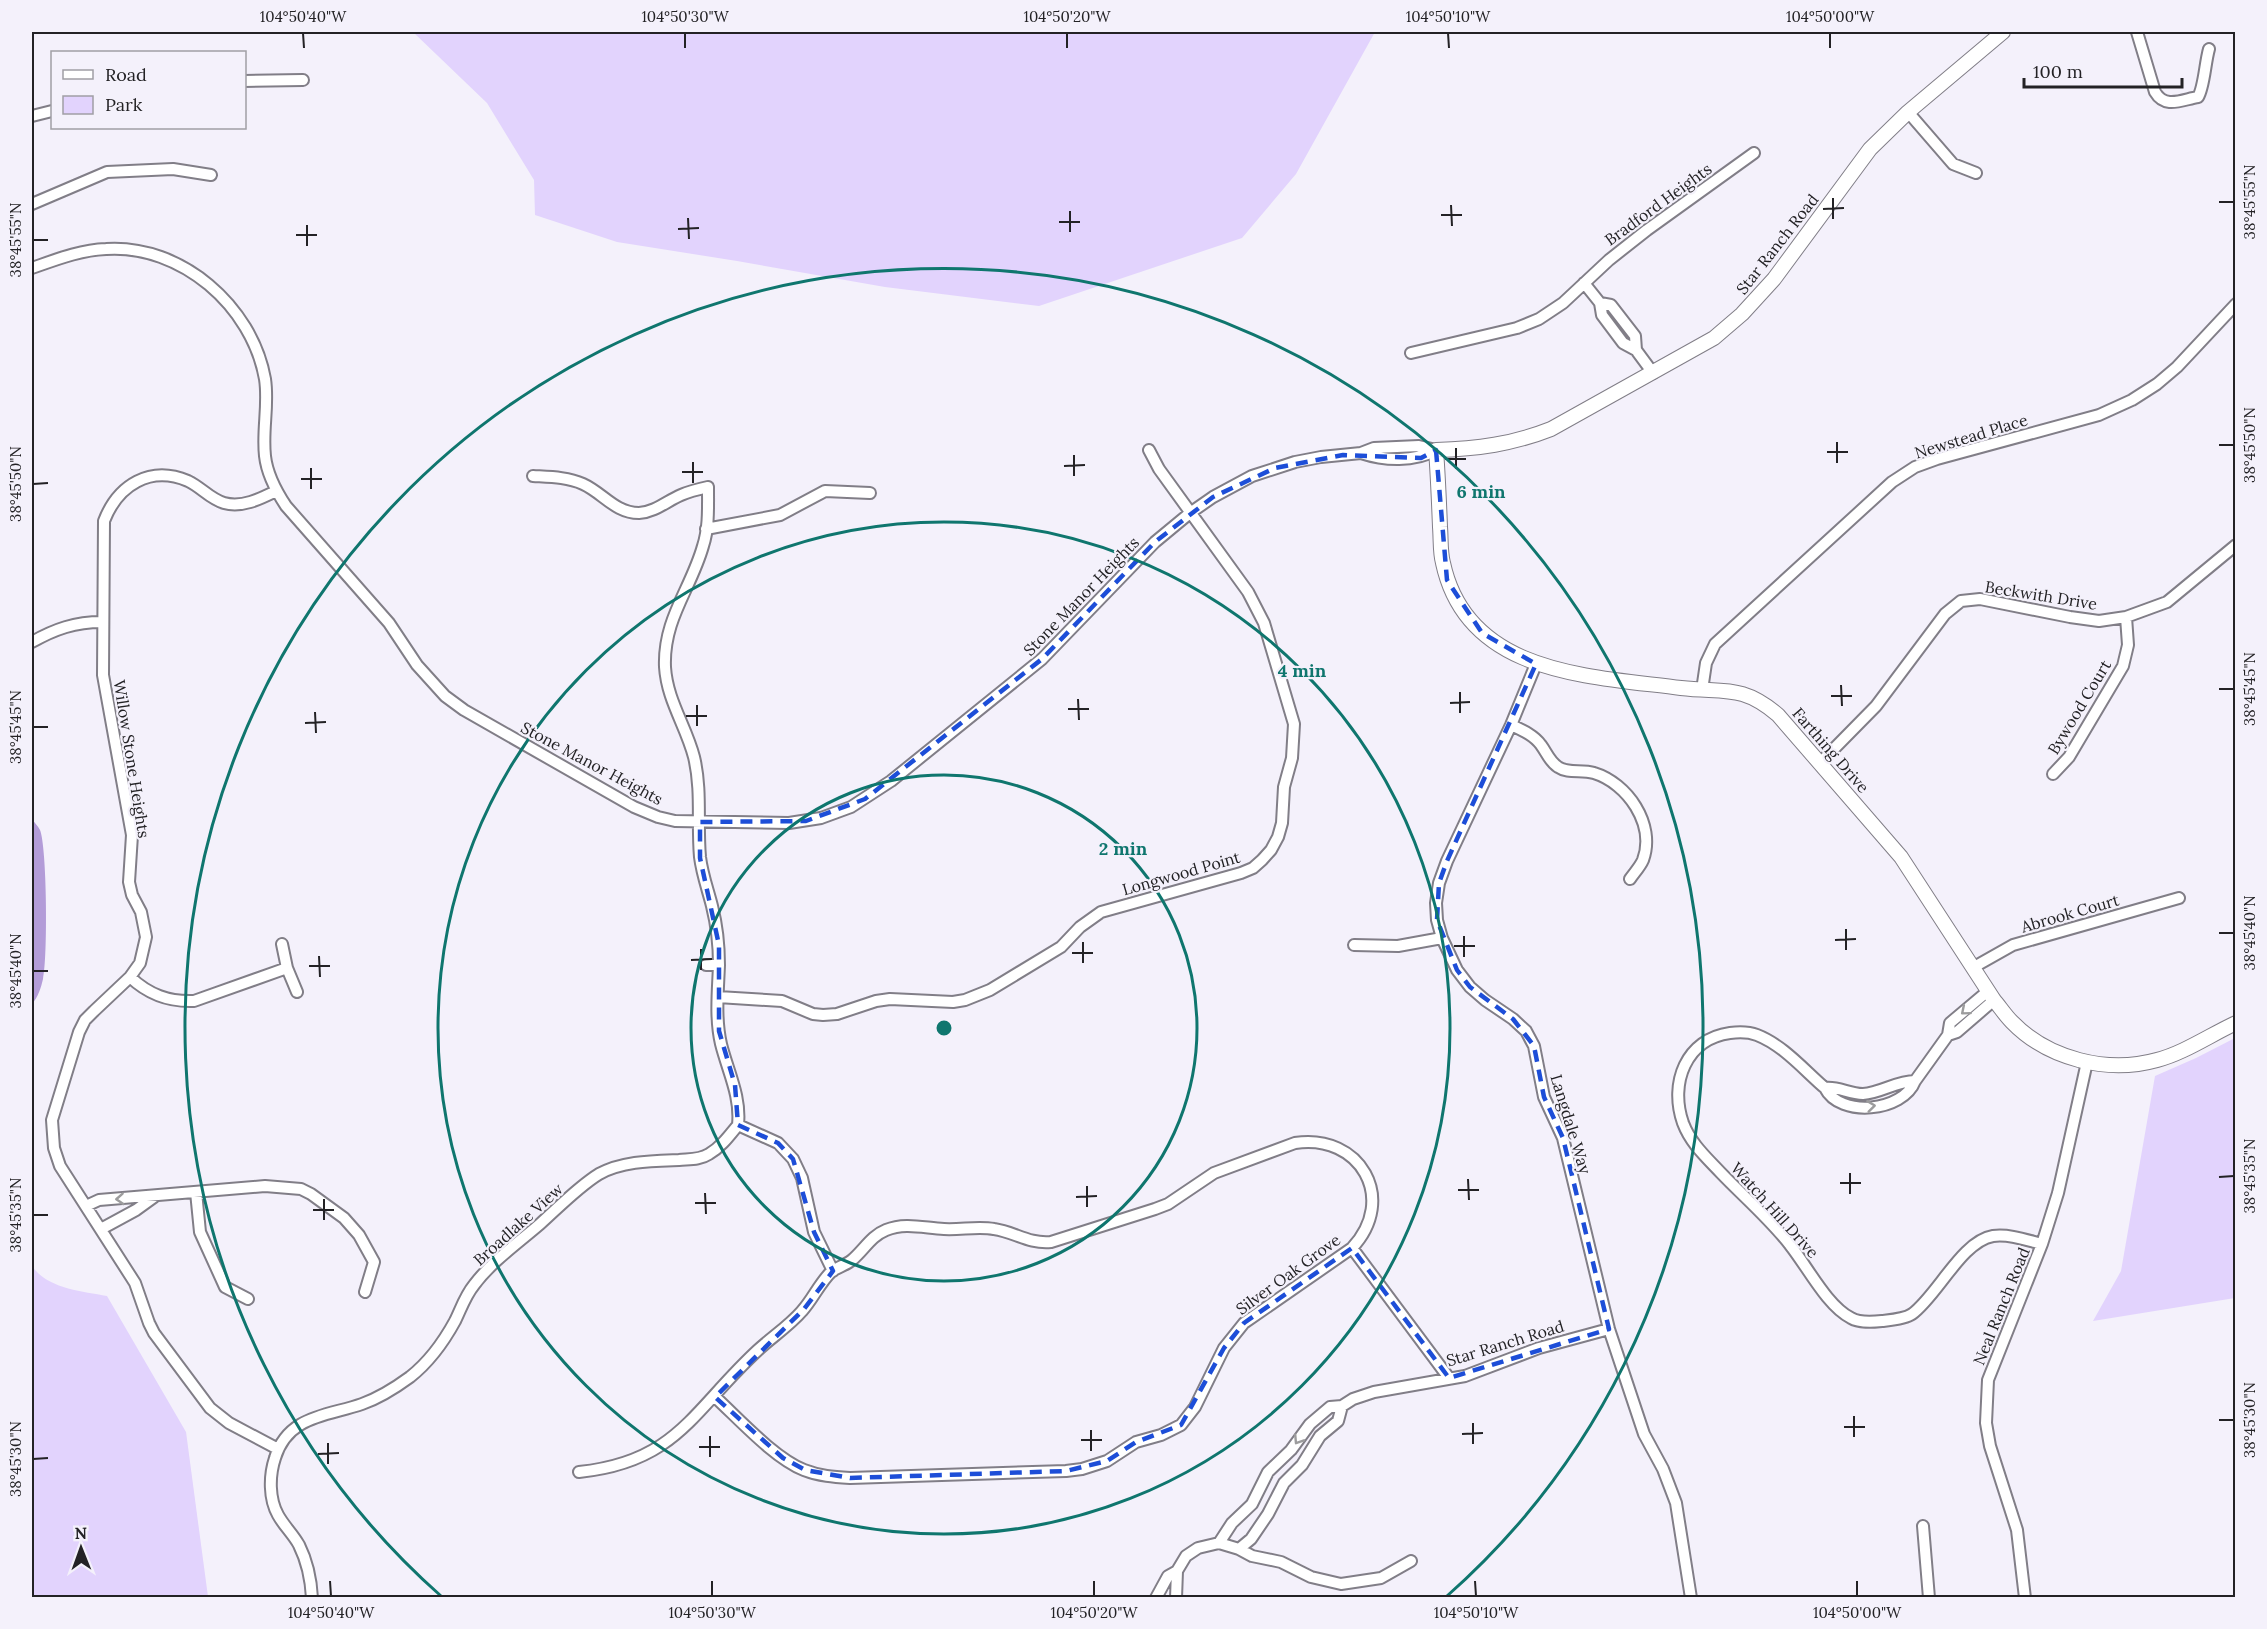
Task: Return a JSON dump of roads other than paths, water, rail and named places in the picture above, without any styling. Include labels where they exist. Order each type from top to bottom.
[{"type":"street","name":"Star Ranch Road","points":[[1436,450],[1480,448],[1525,440],[1574,418],[1714,338],[1758,298],[1870,149],[1908,112],[2003,32]]},
{"type":"street","points":[[2137,32],[2155,92],[2160,100],[2167,103],[2198,97],[2203,90],[2203,71],[2209,49]]},
{"type":"street","points":[[246,81],[303,80]]},
{"type":"street","points":[[32,116],[51,111]]},
{"type":"street","points":[[1908,112],[1953,164],[1976,173]]},
{"type":"street","name":"Bradford Heights","points":[[1411,353],[1529,324],[1563,303],[1609,260],[1647,230],[1754,153]]},
{"type":"street","points":[[32,204],[107,172],[173,169],[211,175]]},
{"type":"street","name":"Stone Manor Heights","points":[[32,268],[92,250],[130,250],[178,266],[205,281],[219,293],[246,327],[260,359],[267,392],[265,458],[276,491],[286,506],[389,623],[417,665],[445,696],[464,710],[634,807],[658,817],[700,822],[771,824],[806,821],[835,814],[865,799],[891,781],[1042,659],[1155,542],[1190,513],[1232,486],[1275,468],[1321,457],[1361,453],[1374,448],[1419,446],[1436,450]]},
{"type":"street","points":[[1584,283],[1600,303],[1611,305],[1635,336],[1636,350],[1653,373]]},
{"type":"street","name":"Newstead Place","points":[[1702,690],[1706,663],[1715,644],[1892,482],[1915,467],[1937,459],[2099,415],[2132,400],[2157,384],[2176,367],[2235,304]]},
{"type":"street","name":"Longwood Point","points":[[718,997],[782,1001],[813,1014],[824,1015],[837,1014],[890,999],[953,1002],[965,1000],[990,990],[1061,947],[1080,927],[1101,912],[1240,873],[1252,868],[1271,850],[1282,824],[1284,787],[1292,758],[1294,724],[1264,623],[1248,592],[1159,469],[1149,450]]},
{"type":"street","name":"Farthing Drive","points":[[1436,450],[1442,561],[1447,580],[1458,602],[1482,633],[1516,657],[1536,664],[1578,674],[1702,690],[1745,693],[1763,702],[1778,715],[1901,856],[1991,995],[2012,1022],[2033,1039],[2058,1053],[2087,1062],[2112,1066],[2135,1065],[2159,1060],[2235,1023]]},
{"type":"street","name":"Willow Stone Heights","points":[[276,491],[260,499],[237,504],[224,503],[191,482],[165,476],[152,476],[126,488],[109,508],[104,521],[102,622],[104,681],[132,835],[129,882],[132,895],[141,912],[146,937],[140,963],[130,978],[85,1020],[75,1044],[68,1075],[52,1120],[54,1148],[60,1166],[135,1283],[154,1333],[210,1408],[229,1423],[278,1449]]},
{"type":"street","points":[[533,477],[558,477],[585,485],[614,506],[625,511],[648,512],[679,496],[708,488],[706,529],[699,558],[674,611],[665,657],[671,698],[689,741],[695,763],[700,822],[700,858],[718,932],[721,1045],[735,1084],[739,1113],[738,1125],[778,1143],[793,1159],[802,1178],[814,1232],[833,1270]]},
{"type":"street","points":[[706,529],[780,515],[825,490],[870,493]]},
{"type":"street","name":"Beckwith Drive","points":[[1820,762],[1876,706],[1945,614],[1960,601],[1980,599],[2099,621],[2126,617],[2166,602],[2235,545]]},
{"type":"street","name":"Bywood Court","points":[[2053,774],[2069,757],[2123,666],[2128,645],[2126,617]]},
{"type":"street","points":[[32,642],[51,631],[74,624],[102,622]]},
{"type":"street","name":"Langdale Way","points":[[1536,664],[1511,725],[1447,861],[1439,883],[1436,903],[1442,938],[1457,970],[1470,987],[1526,1031],[1534,1046],[1544,1096],[1563,1138],[1609,1329],[1644,1434],[1663,1469],[1676,1503],[1691,1598]]},
{"type":"street","points":[[1511,725],[1529,734],[1541,744],[1546,755],[1560,769],[1592,772],[1615,783],[1634,802],[1642,820],[1645,852],[1642,862],[1630,879]]},
{"type":"street","name":"Abrook Court","points":[[1974,967],[2013,945],[2179,898]]},
{"type":"street","points":[[1354,945],[1398,946],[1442,938]]},
{"type":"street","points":[[282,944],[287,968],[297,992]]},
{"type":"street","points":[[706,965],[719,965]]},
{"type":"street","points":[[130,978],[153,994],[179,1001],[194,1001],[287,968]]},
{"type":"street","name":"Watch Hill Drive","points":[[1991,995],[1950,1023],[1948,1035],[1912,1088],[1898,1099],[1870,1107],[1842,1104],[1828,1095],[1824,1088],[1774,1043],[1755,1034],[1736,1032],[1714,1035],[1698,1046],[1685,1063],[1678,1082],[1678,1103],[1683,1122],[1693,1143],[1789,1243],[1835,1305],[1851,1319],[1871,1322],[1912,1315],[1976,1243],[1992,1236],[2012,1236],[2042,1244]]},
{"type":"street","name":"Neal Ranch Road","points":[[2025,1598],[2017,1530],[1990,1446],[1986,1423],[1988,1380],[2042,1244],[2058,1193],[2087,1062]]},
{"type":"street","name":"Broadlake View","points":[[312,1598],[304,1559],[292,1534],[277,1514],[273,1503],[271,1475],[278,1449],[295,1429],[319,1414],[352,1407],[374,1399],[400,1385],[417,1371],[444,1341],[466,1296],[482,1275],[590,1180],[615,1167],[627,1164],[696,1159],[708,1156],[727,1140],[738,1125]]},
{"type":"street","name":"Silver Oak Grove","points":[[579,1472],[615,1467],[647,1455],[679,1433],[758,1350],[779,1334],[804,1309],[833,1270],[853,1259],[874,1237],[884,1231],[907,1225],[943,1230],[996,1229],[1039,1243],[1064,1239],[1168,1204],[1214,1173],[1306,1141],[1317,1142],[1344,1151],[1362,1168],[1368,1180],[1373,1202],[1372,1213],[1369,1225],[1352,1248],[1244,1323],[1224,1348],[1195,1407],[1181,1425],[1161,1435],[1136,1442],[1107,1461],[1082,1469],[850,1478],[819,1475],[783,1458],[715,1397]]},
{"type":"street","points":[[86,1206],[99,1200],[265,1186],[301,1190],[312,1194],[344,1218],[359,1235],[374,1262],[365,1292]]},
{"type":"street","points":[[196,1192],[200,1232],[225,1287],[248,1299]]},
{"type":"street","points":[[101,1229],[136,1210],[156,1195]]},
{"type":"street","points":[[1352,1248],[1449,1378]]},
{"type":"street","name":"Star Ranch Road","points":[[1219,1543],[1232,1523],[1252,1504],[1268,1472],[1291,1450],[1310,1424],[1330,1407],[1342,1406],[1353,1399],[1374,1392],[1465,1376],[1539,1348],[1609,1329]]},
{"type":"street","points":[[1239,1549],[1251,1539],[1268,1514],[1284,1483],[1302,1465],[1320,1436],[1338,1421],[1342,1406]]},
{"type":"street","points":[[1252,1504],[1268,1514]]},
{"type":"street","points":[[1923,1526],[1929,1598]]},
{"type":"street","points":[[1176,1598],[1177,1571],[1186,1556],[1198,1548],[1219,1543],[1252,1556],[1281,1562],[1311,1577],[1341,1584],[1381,1578],[1411,1561]]},
{"type":"street","points":[[1156,1598],[1168,1576],[1177,1571]]}]
